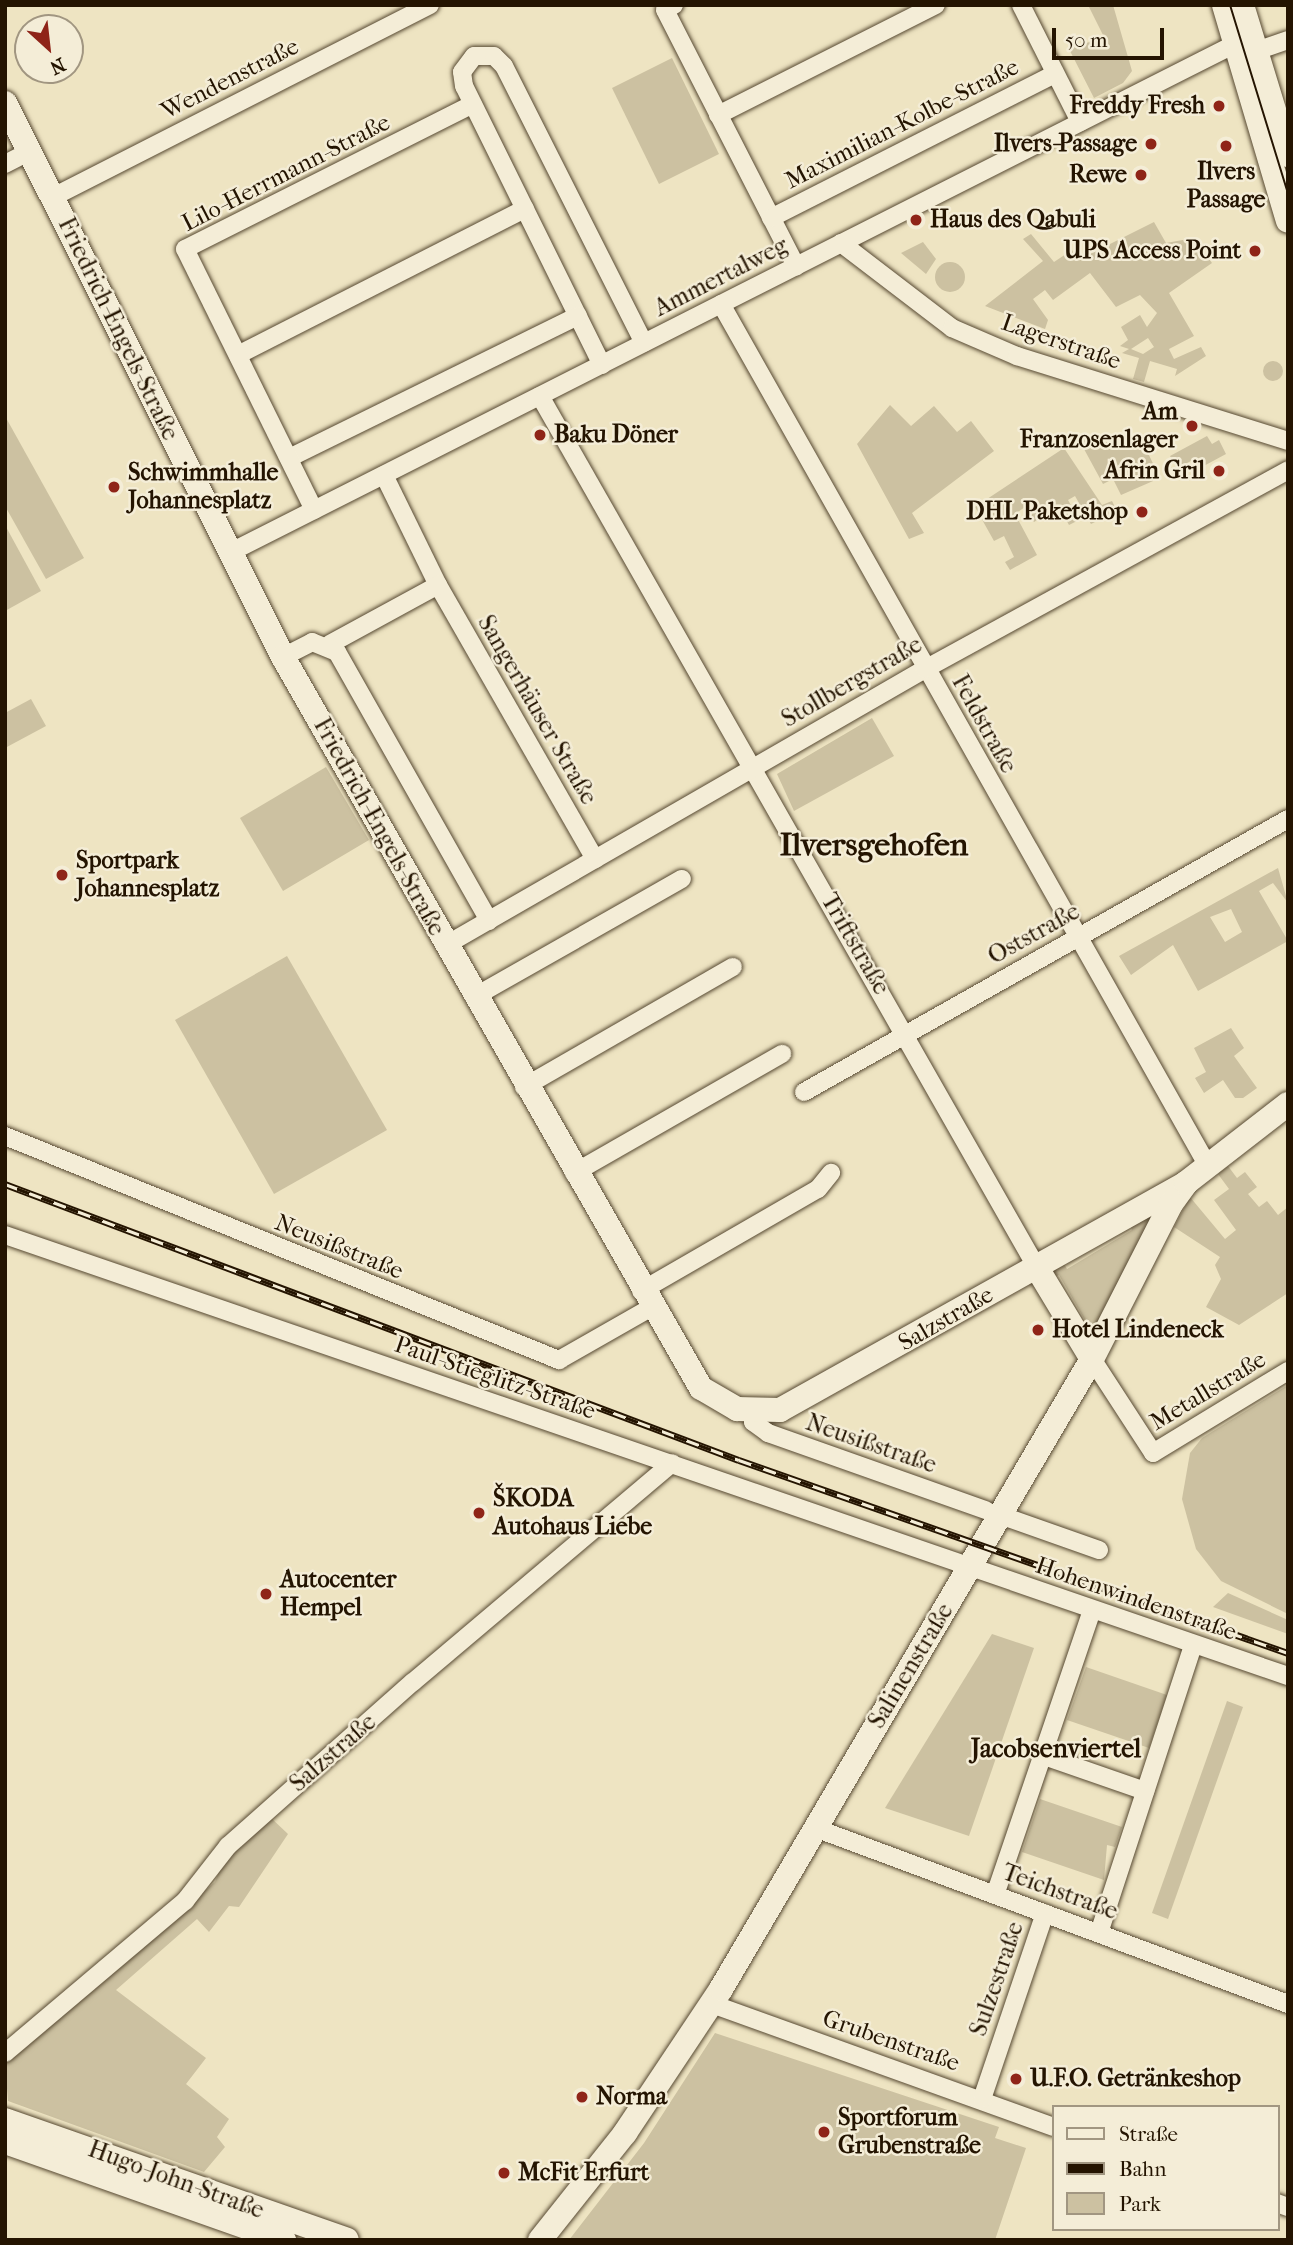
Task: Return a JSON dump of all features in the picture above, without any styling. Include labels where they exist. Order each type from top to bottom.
[{"type":"street","name":"Wendenstraße","points":[[53,197],[430,5]]},
{"type":"street","points":[[718,115],[936,5]]},
{"type":"street","name":"Maximilian-Kolbe-Straße","points":[[1021,5],[1080,122]]},
{"type":"street","points":[[1224,5],[1245,47],[1288,155]]},
{"type":"street","points":[[1242,5],[1245,47],[1288,221]]},
{"type":"street","name":"Maximilian-Kolbe-Straße","points":[[670,7],[718,115],[796,266]]},
{"type":"street","name":"Ammertalweg","points":[[229,553],[1080,122],[1245,47],[1288,40]]},
{"type":"street","points":[[602,365],[462,79],[464,65],[474,56],[495,56],[644,343]]},
{"type":"street","name":"Maximilian-Kolbe-Straße","points":[[771,218],[1055,74]]},
{"type":"street","name":"Friedrich-Engels-Straße","points":[[5,103],[283,657],[645,1299],[701,1388],[753,1412]]},
{"type":"street","name":"Lilo-Herrmann-Straße","points":[[314,510],[185,249],[473,104]]},
{"type":"street","points":[[5,164],[30,151]]},
{"type":"street","points":[[238,355],[525,209]]},
{"type":"street","name":"Lagerstraße","points":[[841,243],[924,312],[1017,356],[1288,441]]},
{"type":"street","name":"Feldstraße","points":[[721,304],[1076,938],[1208,1166]]},
{"type":"street","points":[[289,458],[578,316]]},
{"type":"street","name":"Triftstraße","points":[[540,396],[755,766],[1037,1268],[1153,1453]]},
{"type":"street","name":"Stollbergstraße","points":[[446,945],[925,669],[1288,470]]},
{"type":"street","name":"Sangerhäuser Straße","points":[[384,475],[438,585],[595,859]]},
{"type":"street","points":[[283,657],[312,642],[330,644],[438,585]]},
{"type":"street","name":"Friedrich-Engels-Straße","points":[[330,644],[489,921]]},
{"type":"street","name":"Oststraße","points":[[804,1091],[1288,819]]},
{"type":"street","points":[[474,997],[682,879]]},
{"type":"street","points":[[524,1087],[733,967]]},
{"type":"street","points":[[574,1173],[782,1054]]},
{"type":"street","name":"Salinenstraße","points":[[540,2240],[625,2133],[712,2004],[969,1568],[993,1512],[1092,1359],[1186,1183],[1288,1104]]},
{"type":"street","name":"Neusißstraße","points":[[5,1136],[559,1360],[645,1299]]},
{"type":"street","points":[[645,1299],[818,1189],[831,1173]]},
{"type":"street","name":"Salzstraße","points":[[753,1412],[800,1401],[1186,1183]]},
{"type":"street","name":"Paul-Stieglitz-Straße","points":[[5,1235],[672,1463],[969,1568]]},
{"type":"street","name":"Metallstraße","points":[[1153,1453],[1288,1371]]},
{"type":"street","name":"Neusißstraße","points":[[753,1412],[753,1422],[768,1433],[1099,1550]]},
{"type":"street","name":"Salzstraße","points":[[5,2053],[185,1901],[228,1846],[392,1701],[672,1463]]},
{"type":"street","name":"Hohenwindenstraße","points":[[969,1568],[1288,1676]]},
{"type":"street","points":[[995,1895],[1093,1610]]},
{"type":"street","points":[[1099,1933],[1194,1646]]},
{"type":"street","points":[[1044,1756],[1145,1791]]},
{"type":"street","name":"Teichstraße","points":[[815,1828],[1288,2004]]},
{"type":"street","name":"Sulzestraße","points":[[982,2099],[1045,1913]]},
{"type":"street","name":"Grubenstraße","points":[[712,2004],[982,2099],[1052,2127]]},
{"type":"street","name":"Hugo-John-Straße","points":[[5,2120],[347,2240]]},
{"type":"street","name":"Hugo-John-Straße","points":[[5,2142],[284,2240]]},
{"type":"green space","points":[[1088,5],[1113,5],[1132,71],[1123,83],[1094,98],[1069,49],[1104,37]]},
{"type":"green space","points":[[672,58],[719,154],[659,184],[612,88]]},
{"type":"green space","points":[[1154,222],[1166,243],[1194,238],[1212,263],[1169,293],[1194,336],[1169,349],[1174,359],[1201,347],[1206,356],[1175,376],[1177,369],[1150,361],[1144,382],[1133,379],[1139,358],[1122,353],[1129,349],[1120,346],[1128,340],[1121,327],[1140,315],[1147,327],[1157,313],[1140,295],[1116,307],[1090,273],[1053,300],[1045,290],[1033,299],[1048,320],[1045,329],[985,306],[1043,261],[1023,239],[1031,234],[1054,262],[1072,250],[1078,260]],"holes":[[[1148,338],[1154,347],[1143,354],[1131,349]]]},
{"type":"green space","points":[[923,242],[936,259],[926,274],[901,253]]},
{"type":"green space","points":[[950,262],[956,263],[964,271],[964,283],[956,291],[950,292],[944,291],[936,283],[935,277],[936,271],[944,263]]},
{"type":"green space","points":[[1273,361],[1280,364],[1283,371],[1280,378],[1273,381],[1266,378],[1263,371],[1266,364]]},
{"type":"green space","points":[[890,405],[911,426],[934,406],[957,432],[971,421],[994,451],[912,513],[924,533],[909,539],[857,444]]},
{"type":"green space","points":[[5,416],[84,558],[46,579],[5,506]]},
{"type":"green space","points":[[1083,436],[1147,451],[1160,478],[1121,495],[1113,479],[1103,484],[1078,438]]},
{"type":"green space","points":[[1207,436],[1212,444],[1219,440],[1226,454],[1200,468],[1195,459],[1177,468],[1170,456]]},
{"type":"green space","points":[[1064,448],[1102,505],[1112,501],[1117,511],[1091,524],[1075,496],[1068,500],[1079,520],[1069,525],[1059,506],[1034,522],[1025,507],[1015,514],[1037,555],[1010,570],[1005,562],[1014,557],[1004,536],[994,541],[975,507]]},
{"type":"green space","points":[[5,525],[41,591],[5,611]]},
{"type":"green space","points":[[31,699],[46,726],[5,748],[5,713]]},
{"type":"green space","points":[[872,718],[894,756],[794,811],[777,774]]},
{"type":"green space","points":[[326,767],[369,840],[283,891],[240,818]]},
{"type":"green space","points":[[1278,868],[1288,903],[1273,883],[1259,891],[1288,941],[1198,991],[1173,945],[1131,975],[1119,956]],"holes":[[[1231,909],[1242,932],[1225,942],[1210,917]]]},
{"type":"green space","points":[[287,956],[387,1130],[274,1194],[175,1020]]},
{"type":"green space","points":[[1231,1028],[1244,1048],[1234,1056],[1257,1088],[1243,1098],[1235,1098],[1223,1080],[1204,1093],[1195,1078],[1206,1072],[1194,1048]]},
{"type":"green space","points":[[1228,1166],[1237,1178],[1245,1172],[1257,1187],[1248,1194],[1259,1207],[1267,1201],[1278,1215],[1288,1207],[1288,1293],[1239,1325],[1206,1307],[1221,1279],[1215,1265],[1220,1257],[1174,1227],[1190,1197],[1225,1239],[1236,1230],[1214,1200],[1229,1189],[1218,1174]]},
{"type":"green space","points":[[1155,1208],[1100,1325],[1086,1334],[1079,1326],[1086,1322],[1059,1275],[1052,1278],[1052,1268],[1063,1262],[1067,1269],[1132,1230],[1129,1223]]},
{"type":"green space","points":[[1288,1385],[1288,1614],[1221,1581],[1196,1549],[1182,1499],[1190,1453],[1202,1438]]},
{"type":"green space","points":[[1228,1593],[1288,1620],[1288,1634],[1213,1607]]},
{"type":"green space","points":[[992,1634],[1034,1648],[969,1836],[885,1808]]},
{"type":"green space","points":[[1086,1667],[1167,1695],[1149,1748],[1067,1720]]},
{"type":"green space","points":[[1227,1701],[1243,1707],[1168,1919],[1152,1913]]},
{"type":"green space","points":[[1040,1799],[1122,1827],[1115,1847],[1107,1845],[1104,1880],[1022,1852]]},
{"type":"green space","points":[[269,1816],[288,1834],[239,1907],[229,1906],[209,1932],[197,1919],[116,1990],[206,2058],[186,2084],[229,2119],[217,2137],[225,2147],[204,2172],[8,2101],[5,2063],[215,1882],[222,1864]]},
{"type":"green space","name":"Sportforum Grubenstraße","points":[[715,2033],[999,2127],[995,2138],[1026,2148],[995,2240],[569,2240],[644,2143]]},
{"type":"tram line","points":[[1230,5],[1288,194]]},
{"type":"railway","points":[[5,1184],[739,1460],[1288,1653]]},
{"type":"place","name":"Freddy Fresh","points":[[1219,106]]},
{"type":"place","name":"Ilvers-Passage","points":[[1151,144]]},
{"type":"place","name":"Ilvers Passage","points":[[1226,146]]},
{"type":"place","name":"Rewe","points":[[1141,175]]},
{"type":"place","name":"Haus des Qabuli","points":[[916,220]]},
{"type":"place","name":"UPS Access Point","points":[[1255,251]]},
{"type":"place","name":"Am Franzosenlager","points":[[1192,426]]},
{"type":"place","name":"Baku Döner","points":[[540,435]]},
{"type":"place","name":"Afrin Gril","points":[[1219,471]]},
{"type":"place","name":"Schwimmhalle Johannesplatz","points":[[114,487]]},
{"type":"place","name":"DHL Paketshop","points":[[1142,512]]},
{"type":"place","name":"Sportpark Johannesplatz","points":[[62,875]]},
{"type":"place","name":"Hotel Lindeneck","points":[[1038,1330]]},
{"type":"place","name":"ŠKODA Autohaus Liebe","points":[[479,1513]]},
{"type":"place","name":"Autocenter Hempel","points":[[266,1594]]},
{"type":"place","name":"U.F.O. Getränkeshop","points":[[1016,2079]]},
{"type":"place","name":"Norma","points":[[582,2097]]},
{"type":"place","name":"Sportforum Grubenstraße","points":[[824,2132]]},
{"type":"place","name":"McFit Erfurt","points":[[504,2173]]},
{"type":"district","name":"Ilversgehofen","points":[[874,845]]},
{"type":"district","name":"Jacobsenviertel","points":[[1056,1749]]}]
